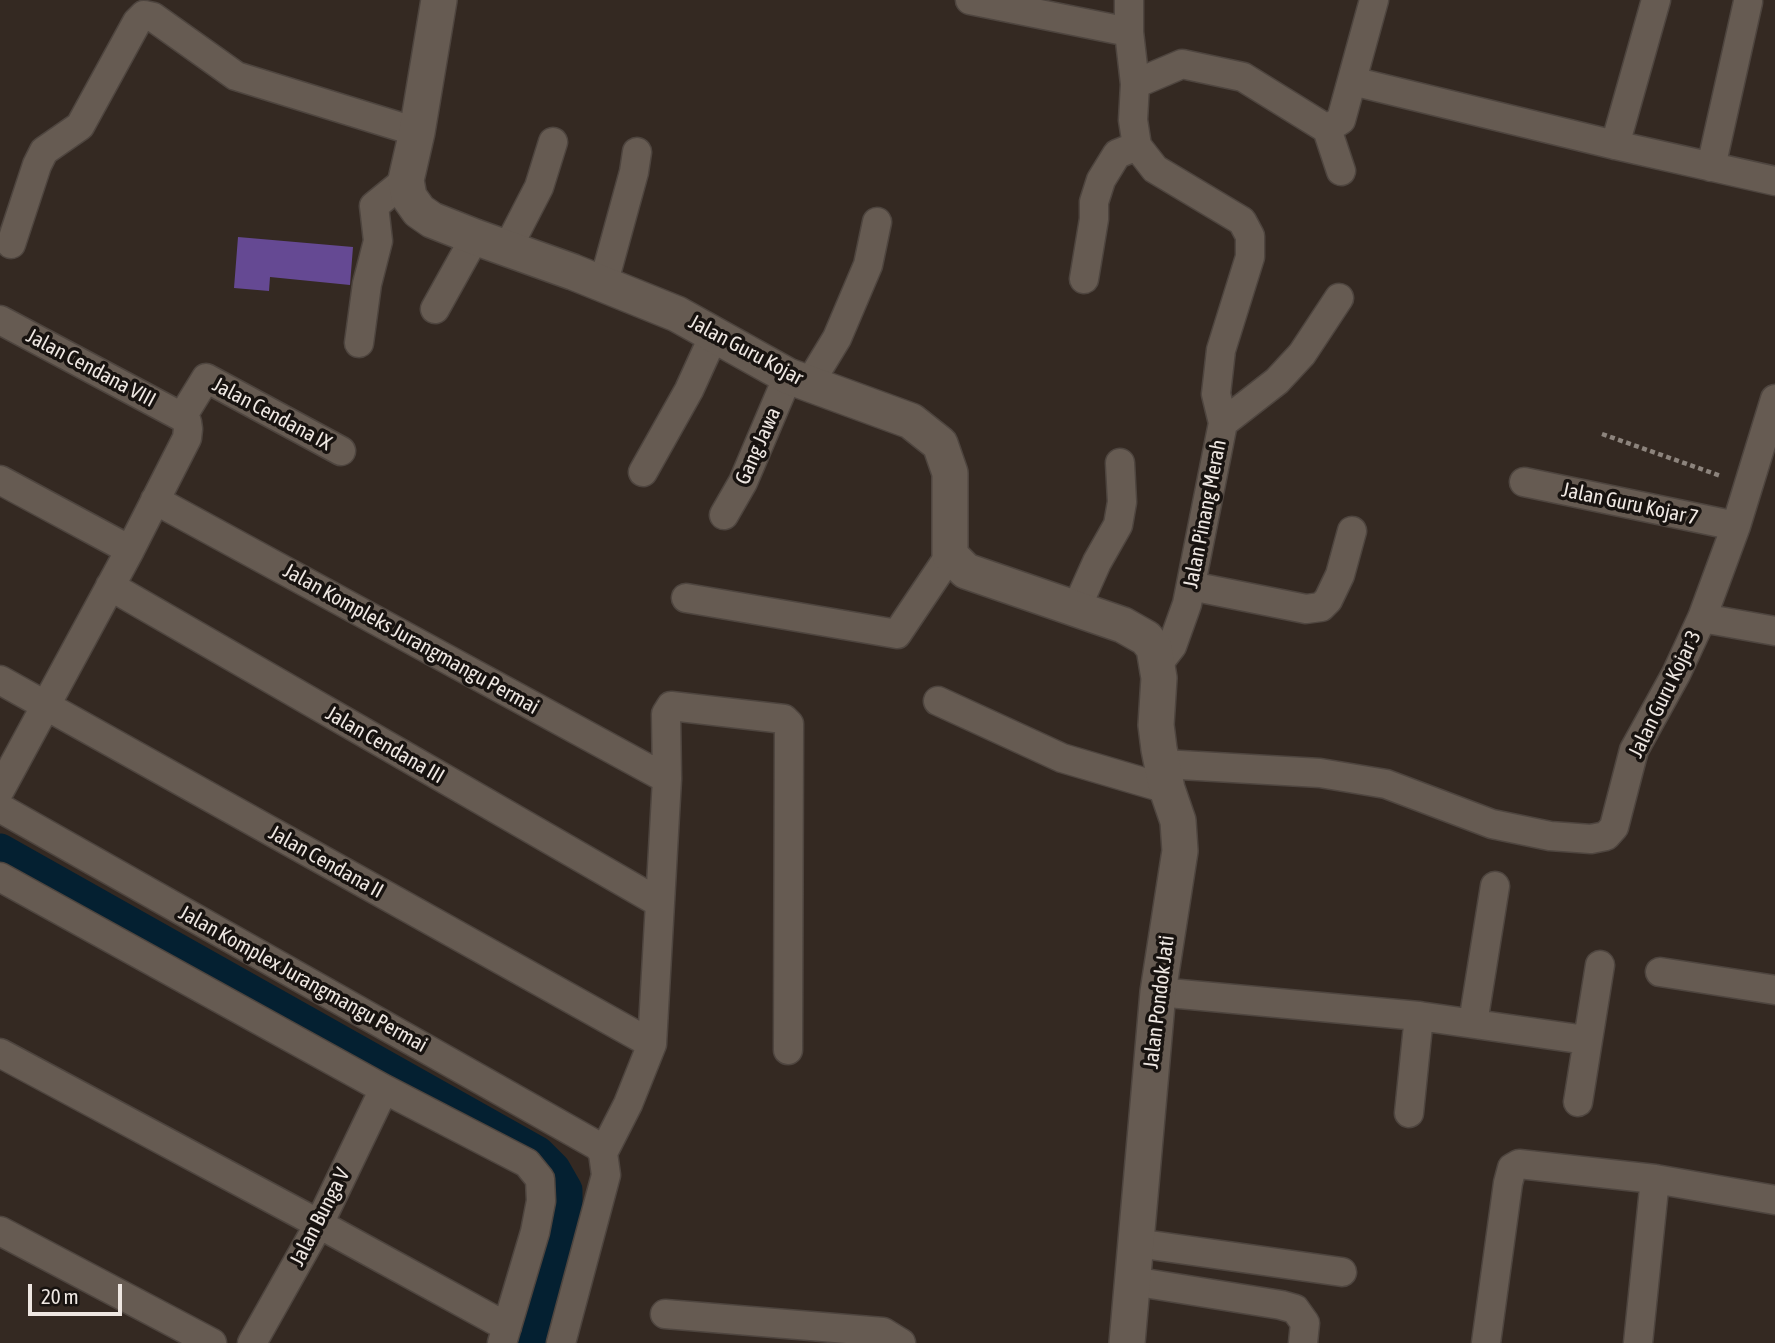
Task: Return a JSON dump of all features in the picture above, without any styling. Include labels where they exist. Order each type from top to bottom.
[{"type":"street","points":[[359,343],[367,284],[378,241],[374,206],[406,180],[417,132],[439,0]]},
{"type":"street","points":[[970,0],[1129,32]]},
{"type":"street","points":[[1084,279],[1094,219],[1094,202],[1101,180],[1117,154],[1137,146],[1133,120],[1135,84],[1129,32],[1129,0]]},
{"type":"street","points":[[1327,130],[1341,120],[1374,0]]},
{"type":"street","points":[[1615,145],[1656,0]]},
{"type":"street","points":[[1711,167],[1748,2]]},
{"type":"street","points":[[11,244],[44,150],[80,126],[137,22],[144,15],[153,17],[236,76],[417,132]]},
{"type":"street","points":[[1135,84],[1182,64],[1243,77],[1327,130],[1341,171]]},
{"type":"street","points":[[1352,80],[1615,145],[1775,181]]},
{"type":"street","points":[[435,309],[539,187],[553,142]]},
{"type":"street","name":"Jalan Pinang Merah","points":[[1137,146],[1155,169],[1242,221],[1250,236],[1250,257],[1221,350],[1216,394],[1223,423],[1191,586],[1172,646],[1158,664]]},
{"type":"street","points":[[603,285],[637,152]]},
{"type":"street","name":"Jalan Guru Kojar","points":[[406,180],[409,197],[419,211],[432,220],[677,314],[798,380],[911,421],[940,444],[950,473],[950,555]]},
{"type":"street","name":"Gang Jawa","points":[[724,515],[798,380],[837,338],[868,265],[877,222]]},
{"type":"street","points":[[1223,423],[1278,381],[1302,354],[1339,298]]},
{"type":"street","name":"Jalan Cendana VIII","points":[[0,320],[182,417]]},
{"type":"street","points":[[643,472],[689,390],[714,335]]},
{"type":"street","name":"Jalan Cendana IX","points":[[182,417],[206,378],[341,450]]},
{"type":"street","name":"Jalan Guru Kojar 3","points":[[1165,777],[1320,773],[1386,784],[1492,824],[1550,836],[1591,839],[1606,836],[1614,827],[1634,750],[1676,674],[1702,618],[1736,526],[1759,476],[1775,399]]},
{"type":"street","points":[[0,790],[47,707],[187,438],[187,422],[182,417]]},
{"type":"street","points":[[1076,609],[1097,562],[1118,525],[1122,502],[1120,463]]},
{"type":"street","points":[[0,480],[130,550]]},
{"type":"street","name":"Jalan Guru Kojar 7","points":[[1524,482],[1736,526]]},
{"type":"street","name":"Jalan Kompleks Jurangmangu Permai","points":[[156,500],[667,779]]},
{"type":"street","points":[[1191,586],[1306,609],[1321,607],[1328,600],[1340,575],[1352,531]]},
{"type":"street","points":[[686,598],[897,634],[950,555],[966,571],[1123,625],[1146,638],[1154,648],[1158,664]]},
{"type":"street","name":"Jalan Cendana III","points":[[110,586],[660,903]]},
{"type":"street","points":[[1702,618],[1775,631]]},
{"type":"street","name":"Jalan Pondok Jati","points":[[1127,1343],[1158,992],[1180,851],[1178,821],[1165,777],[1156,725],[1158,664]]},
{"type":"street","name":"Jalan Cendana II","points":[[0,680],[652,1044]]},
{"type":"street","points":[[938,701],[1062,758],[1165,777]]},
{"type":"street","points":[[561,1343],[606,1175],[603,1153],[628,1104],[652,1044],[667,779],[666,714],[671,706],[783,719],[789,724],[788,1050]]},
{"type":"street","name":"Jalan Komplex Jurangmangu Permai","points":[[0,808],[590,1141],[603,1153]]},
{"type":"street","points":[[0,877],[384,1089],[527,1163],[540,1179],[541,1201],[535,1232],[504,1335],[319,1224],[0,1053]]},
{"type":"street","points":[[1473,1023],[1495,886]]},
{"type":"street","points":[[1578,1102],[1600,965]]},
{"type":"street","points":[[1660,972],[1775,990]]},
{"type":"street","points":[[1158,992],[1419,1016],[1586,1040]]},
{"type":"street","points":[[1409,1113],[1419,1016]]},
{"type":"street","name":"Jalan Bunga V","points":[[252,1343],[319,1224],[384,1089]]},
{"type":"street","points":[[1486,1343],[1508,1182],[1513,1168],[1519,1164],[1655,1179],[1775,1200]]},
{"type":"street","points":[[1638,1343],[1655,1179]]},
{"type":"street","points":[[0,1231],[212,1343]]},
{"type":"street","points":[[1136,1243],[1342,1272]]},
{"type":"street","points":[[1132,1281],[1295,1309],[1305,1323],[1303,1343]]},
{"type":"street","points":[[664,1314],[883,1332],[901,1343]]},
{"type":"path","points":[[1602,434],[1649,452],[1759,476]]},
{"type":"building","points":[[238,237],[353,247],[350,285],[270,277],[269,291],[234,288]]},
{"type":"waterway","points":[[0,850],[538,1153],[554,1169],[566,1190],[566,1207],[533,1343]]}]
